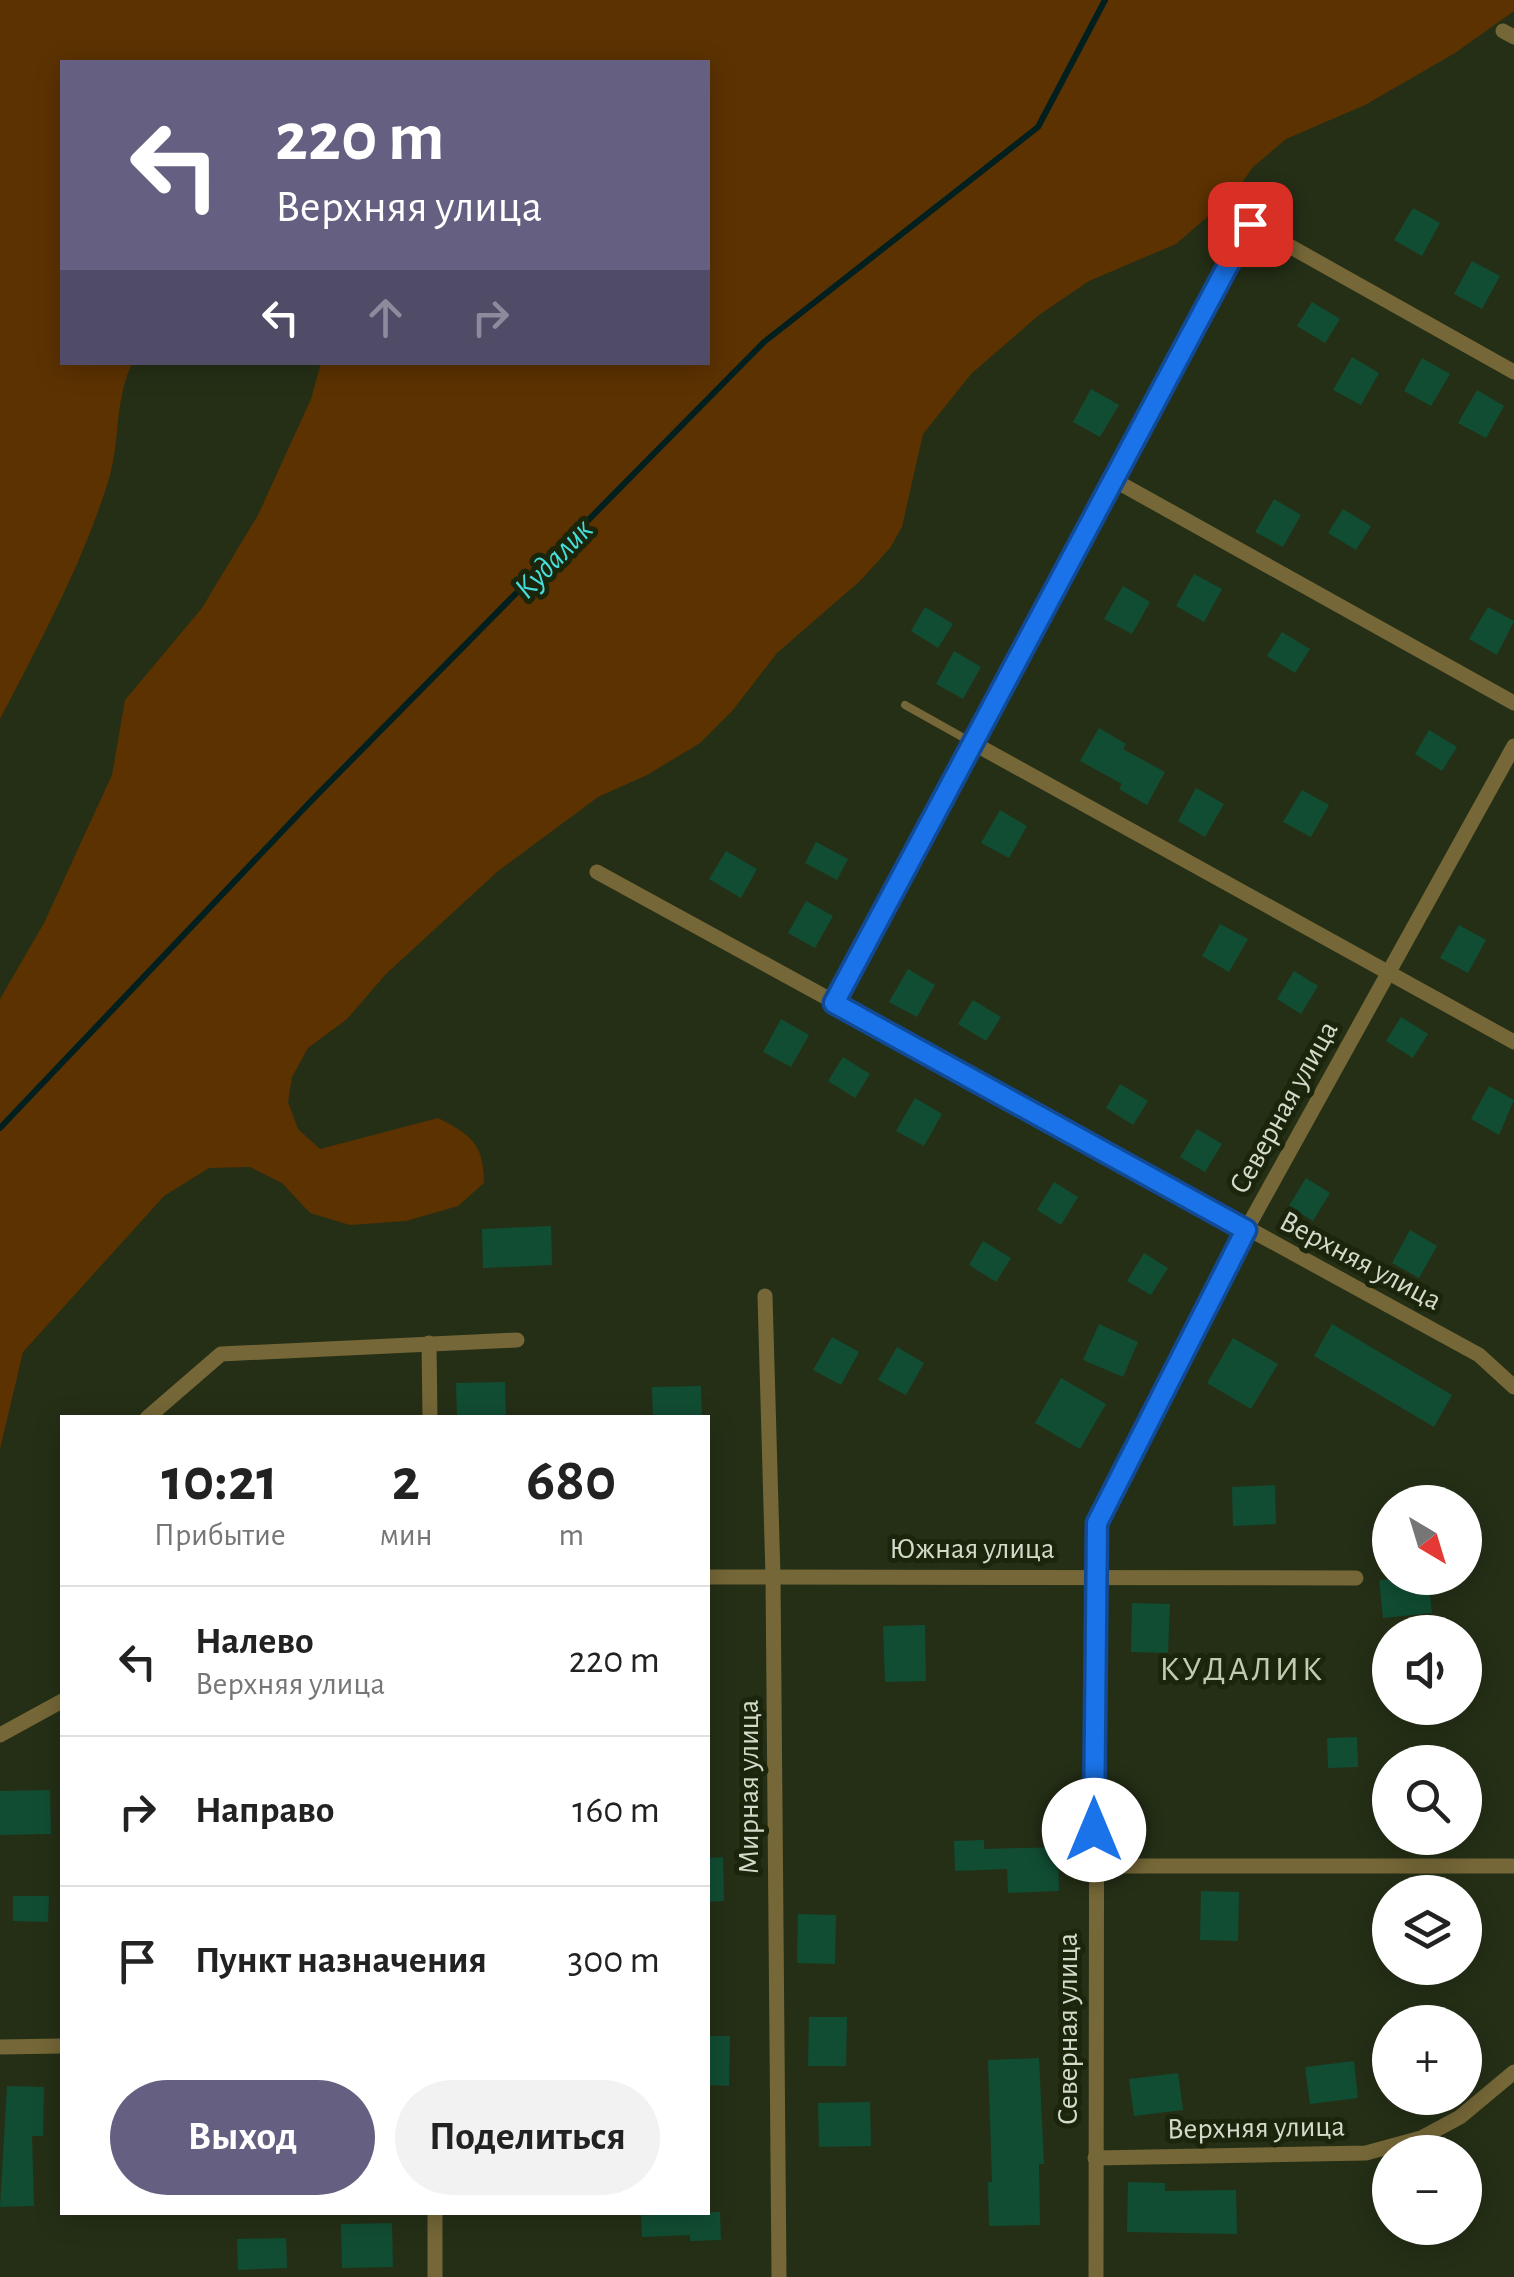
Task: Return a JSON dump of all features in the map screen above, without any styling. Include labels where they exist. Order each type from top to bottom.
[{"type":"street","points":[[834,1003],[1250,224],[1514,372]]},
{"type":"street","points":[[1114,480],[1514,703]]},
{"type":"street","points":[[973,742],[1514,1042]]},
{"type":"street","name":"Северная улица","points":[[1096,2277],[1097,1523],[1246,1230],[1514,746]]},
{"type":"street","name":"Верхняя улица","points":[[598,872],[1480,1355],[1514,1387]]},
{"type":"street","name":"Мирная улица","points":[[765,1296],[774,1576],[779,2277]]},
{"type":"street","points":[[151,1415],[222,1354],[517,1340]]},
{"type":"street","points":[[429,1343],[430,1415]]},
{"type":"street","name":"Южная улица","points":[[710,1577],[1356,1578]]},
{"type":"street","points":[[0,1735],[60,1702]]},
{"type":"street","points":[[1094,1866],[1514,1866]]},
{"type":"street","points":[[0,2048],[60,2046]]},
{"type":"street","name":"Верхняя улица","points":[[1095,2158],[1366,2152],[1421,2138],[1460,2118],[1514,2072]]},
{"type":"street","points":[[434,2215],[435,2277]]},
{"type":"lane","points":[[906,705],[973,742]]},
{"type":"shaded area","points":[[0,0],[1514,0],[1514,11],[1455,53],[1365,105],[1286,139],[1253,167],[1234,194],[1176,244],[1089,281],[1039,315],[971,374],[923,434],[902,527],[890,548],[860,581],[777,653],[733,710],[700,743],[647,775],[598,797],[497,872],[386,974],[347,1019],[308,1048],[292,1077],[288,1102],[298,1129],[320,1149],[438,1118],[473,1142],[481,1159],[484,1183],[458,1206],[406,1221],[350,1225],[310,1213],[282,1183],[250,1167],[209,1168],[164,1196],[23,1352],[0,1449],[0,999],[44,923],[112,775],[125,700],[202,608],[258,515],[311,399],[320,365],[710,365],[710,60],[60,60],[60,365],[131,365],[122,394],[112,467],[98,513],[59,603],[0,719]]},
{"type":"building","points":[[1413,208],[1440,223],[1422,256],[1394,240]]},
{"type":"building","points":[[1472,261],[1500,276],[1482,309],[1454,294]]},
{"type":"building","points":[[1312,302],[1340,319],[1325,343],[1297,326]]},
{"type":"building","points":[[1352,357],[1379,373],[1361,405],[1333,390]]},
{"type":"building","points":[[1422,358],[1450,374],[1431,406],[1404,391]]},
{"type":"building","points":[[1091,389],[1119,405],[1100,437],[1073,422]]},
{"type":"building","points":[[1477,390],[1504,406],[1486,438],[1458,423]]},
{"type":"building","points":[[1274,499],[1301,515],[1283,547],[1255,532]]},
{"type":"building","points":[[1343,509],[1371,526],[1356,550],[1328,533]]},
{"type":"building","points":[[1194,574],[1222,589],[1204,622],[1176,606]]},
{"type":"building","points":[[1123,586],[1150,602],[1132,634],[1104,619]]},
{"type":"building","points":[[925,607],[953,624],[938,648],[911,631]]},
{"type":"building","points":[[1488,607],[1514,621],[1497,655],[1469,639]]},
{"type":"building","points":[[1282,632],[1310,649],[1295,673],[1267,656]]},
{"type":"building","points":[[954,651],[981,667],[963,699],[936,684]]},
{"type":"building","points":[[1099,728],[1126,744],[1123,749],[1165,772],[1147,805],[1119,789],[1122,784],[1080,761]]},
{"type":"building","points":[[1429,730],[1457,747],[1442,771],[1415,754]]},
{"type":"building","points":[[1196,788],[1224,804],[1205,837],[1178,821]]},
{"type":"building","points":[[1302,790],[1329,805],[1311,837],[1283,822]]},
{"type":"building","points":[[1000,810],[1027,826],[1009,858],[981,843]]},
{"type":"building","points":[[816,842],[848,859],[837,880],[805,863]]},
{"type":"building","points":[[726,851],[757,869],[741,898],[709,879]]},
{"type":"building","points":[[806,901],[833,916],[815,948],[788,933]]},
{"type":"building","points":[[1220,924],[1248,939],[1229,972],[1202,956]]},
{"type":"building","points":[[1459,925],[1486,940],[1468,973],[1440,958]]},
{"type":"building","points":[[908,969],[935,985],[917,1017],[889,1002]]},
{"type":"building","points":[[1294,971],[1318,986],[1301,1014],[1277,999]]},
{"type":"building","points":[[973,1000],[1001,1017],[986,1041],[958,1024]]},
{"type":"building","points":[[1401,1017],[1428,1034],[1413,1058],[1386,1041]]},
{"type":"building","points":[[781,1019],[809,1035],[791,1067],[763,1052]]},
{"type":"building","points":[[843,1057],[870,1074],[855,1098],[828,1081]]},
{"type":"building","points":[[1120,1084],[1148,1101],[1133,1125],[1106,1108]]},
{"type":"building","points":[[1489,1086],[1514,1100],[1499,1135],[1471,1119]]},
{"type":"building","points":[[915,1098],[942,1114],[924,1146],[896,1131]]},
{"type":"building","points":[[1197,1129],[1222,1144],[1205,1172],[1180,1157]]},
{"type":"building","points":[[1306,1178],[1330,1193],[1313,1221],[1289,1206]]},
{"type":"building","points":[[1054,1182],[1078,1197],[1061,1225],[1037,1210]]},
{"type":"building","points":[[551,1226],[552,1265],[483,1268],[482,1229]]},
{"type":"building","points":[[1410,1230],[1437,1246],[1419,1278],[1392,1263]]},
{"type":"building","points":[[983,1241],[1011,1258],[996,1282],[969,1265]]},
{"type":"building","points":[[1144,1253],[1168,1268],[1151,1295],[1127,1281]]},
{"type":"building","points":[[1099,1324],[1138,1342],[1123,1377],[1083,1360]]},
{"type":"building","points":[[1332,1324],[1452,1395],[1434,1427],[1314,1356]]},
{"type":"building","points":[[832,1337],[859,1352],[841,1385],[813,1370]]},
{"type":"building","points":[[1233,1338],[1278,1364],[1251,1409],[1207,1383]]},
{"type":"building","points":[[897,1347],[924,1363],[906,1395],[878,1380]]},
{"type":"building","points":[[1061,1378],[1106,1404],[1080,1449],[1035,1423]]},
{"type":"building","points":[[505,1382],[506,1415],[457,1415],[456,1383]]},
{"type":"building","points":[[701,1386],[702,1415],[653,1415],[652,1387]]},
{"type":"building","points":[[1275,1485],[1276,1524],[1233,1526],[1232,1487]]},
{"type":"building","points":[[1381,1595],[1430,1595],[1432,1613],[1383,1615]]},
{"type":"building","points":[[1132,1603],[1170,1604],[1168,1653],[1131,1652]]},
{"type":"building","points":[[925,1625],[926,1681],[885,1682],[883,1626]]},
{"type":"building","points":[[1357,1737],[1358,1767],[1328,1768],[1327,1738]]},
{"type":"building","points":[[50,1790],[51,1834],[0,1835],[0,1791]]},
{"type":"building","points":[[984,1840],[984,1849],[1058,1847],[1059,1891],[1008,1893],[1007,1869],[955,1871],[954,1841]]},
{"type":"building","points":[[723,1857],[724,1901],[710,1902],[710,1858]]},
{"type":"building","points":[[1201,1891],[1239,1892],[1238,1941],[1200,1940]]},
{"type":"building","points":[[13,1896],[49,1896],[48,1922],[13,1921]]},
{"type":"building","points":[[798,1914],[836,1915],[835,1964],[797,1963]]},
{"type":"building","points":[[809,2017],[847,2017],[846,2066],[808,2066]]},
{"type":"building","points":[[710,2036],[730,2036],[729,2086],[710,2085]]},
{"type":"building","points":[[1039,2058],[1044,2164],[1039,2164],[1040,2225],[989,2226],[988,2182],[992,2182],[988,2060]]},
{"type":"building","points":[[1354,2061],[1358,2098],[1310,2104],[1305,2067]]},
{"type":"building","points":[[1178,2073],[1183,2110],[1134,2116],[1129,2079]]},
{"type":"building","points":[[7,2086],[44,2087],[43,2136],[32,2136],[34,2206],[0,2207]]},
{"type":"building","points":[[870,2102],[871,2146],[819,2147],[818,2103]]},
{"type":"building","points":[[1128,2182],[1165,2183],[1165,2191],[1236,2190],[1237,2234],[1127,2232]]},
{"type":"building","points":[[720,2212],[721,2240],[690,2241],[690,2235],[642,2237],[641,2215]]},
{"type":"building","points":[[392,2223],[393,2267],[342,2268],[341,2224]]},
{"type":"building","points":[[286,2238],[287,2268],[238,2270],[237,2239]]},
{"type":"waterway","name":"Кудалик","points":[[0,1128],[313,799],[764,342],[1038,127],[1105,0]]},
{"type":"district","name":"КУДАЛИК","points":[[1242,1668]]},
{"type":"route","points":[[1094,1830],[1097,1523],[1246,1230],[834,1003],[1250,224]]}]
